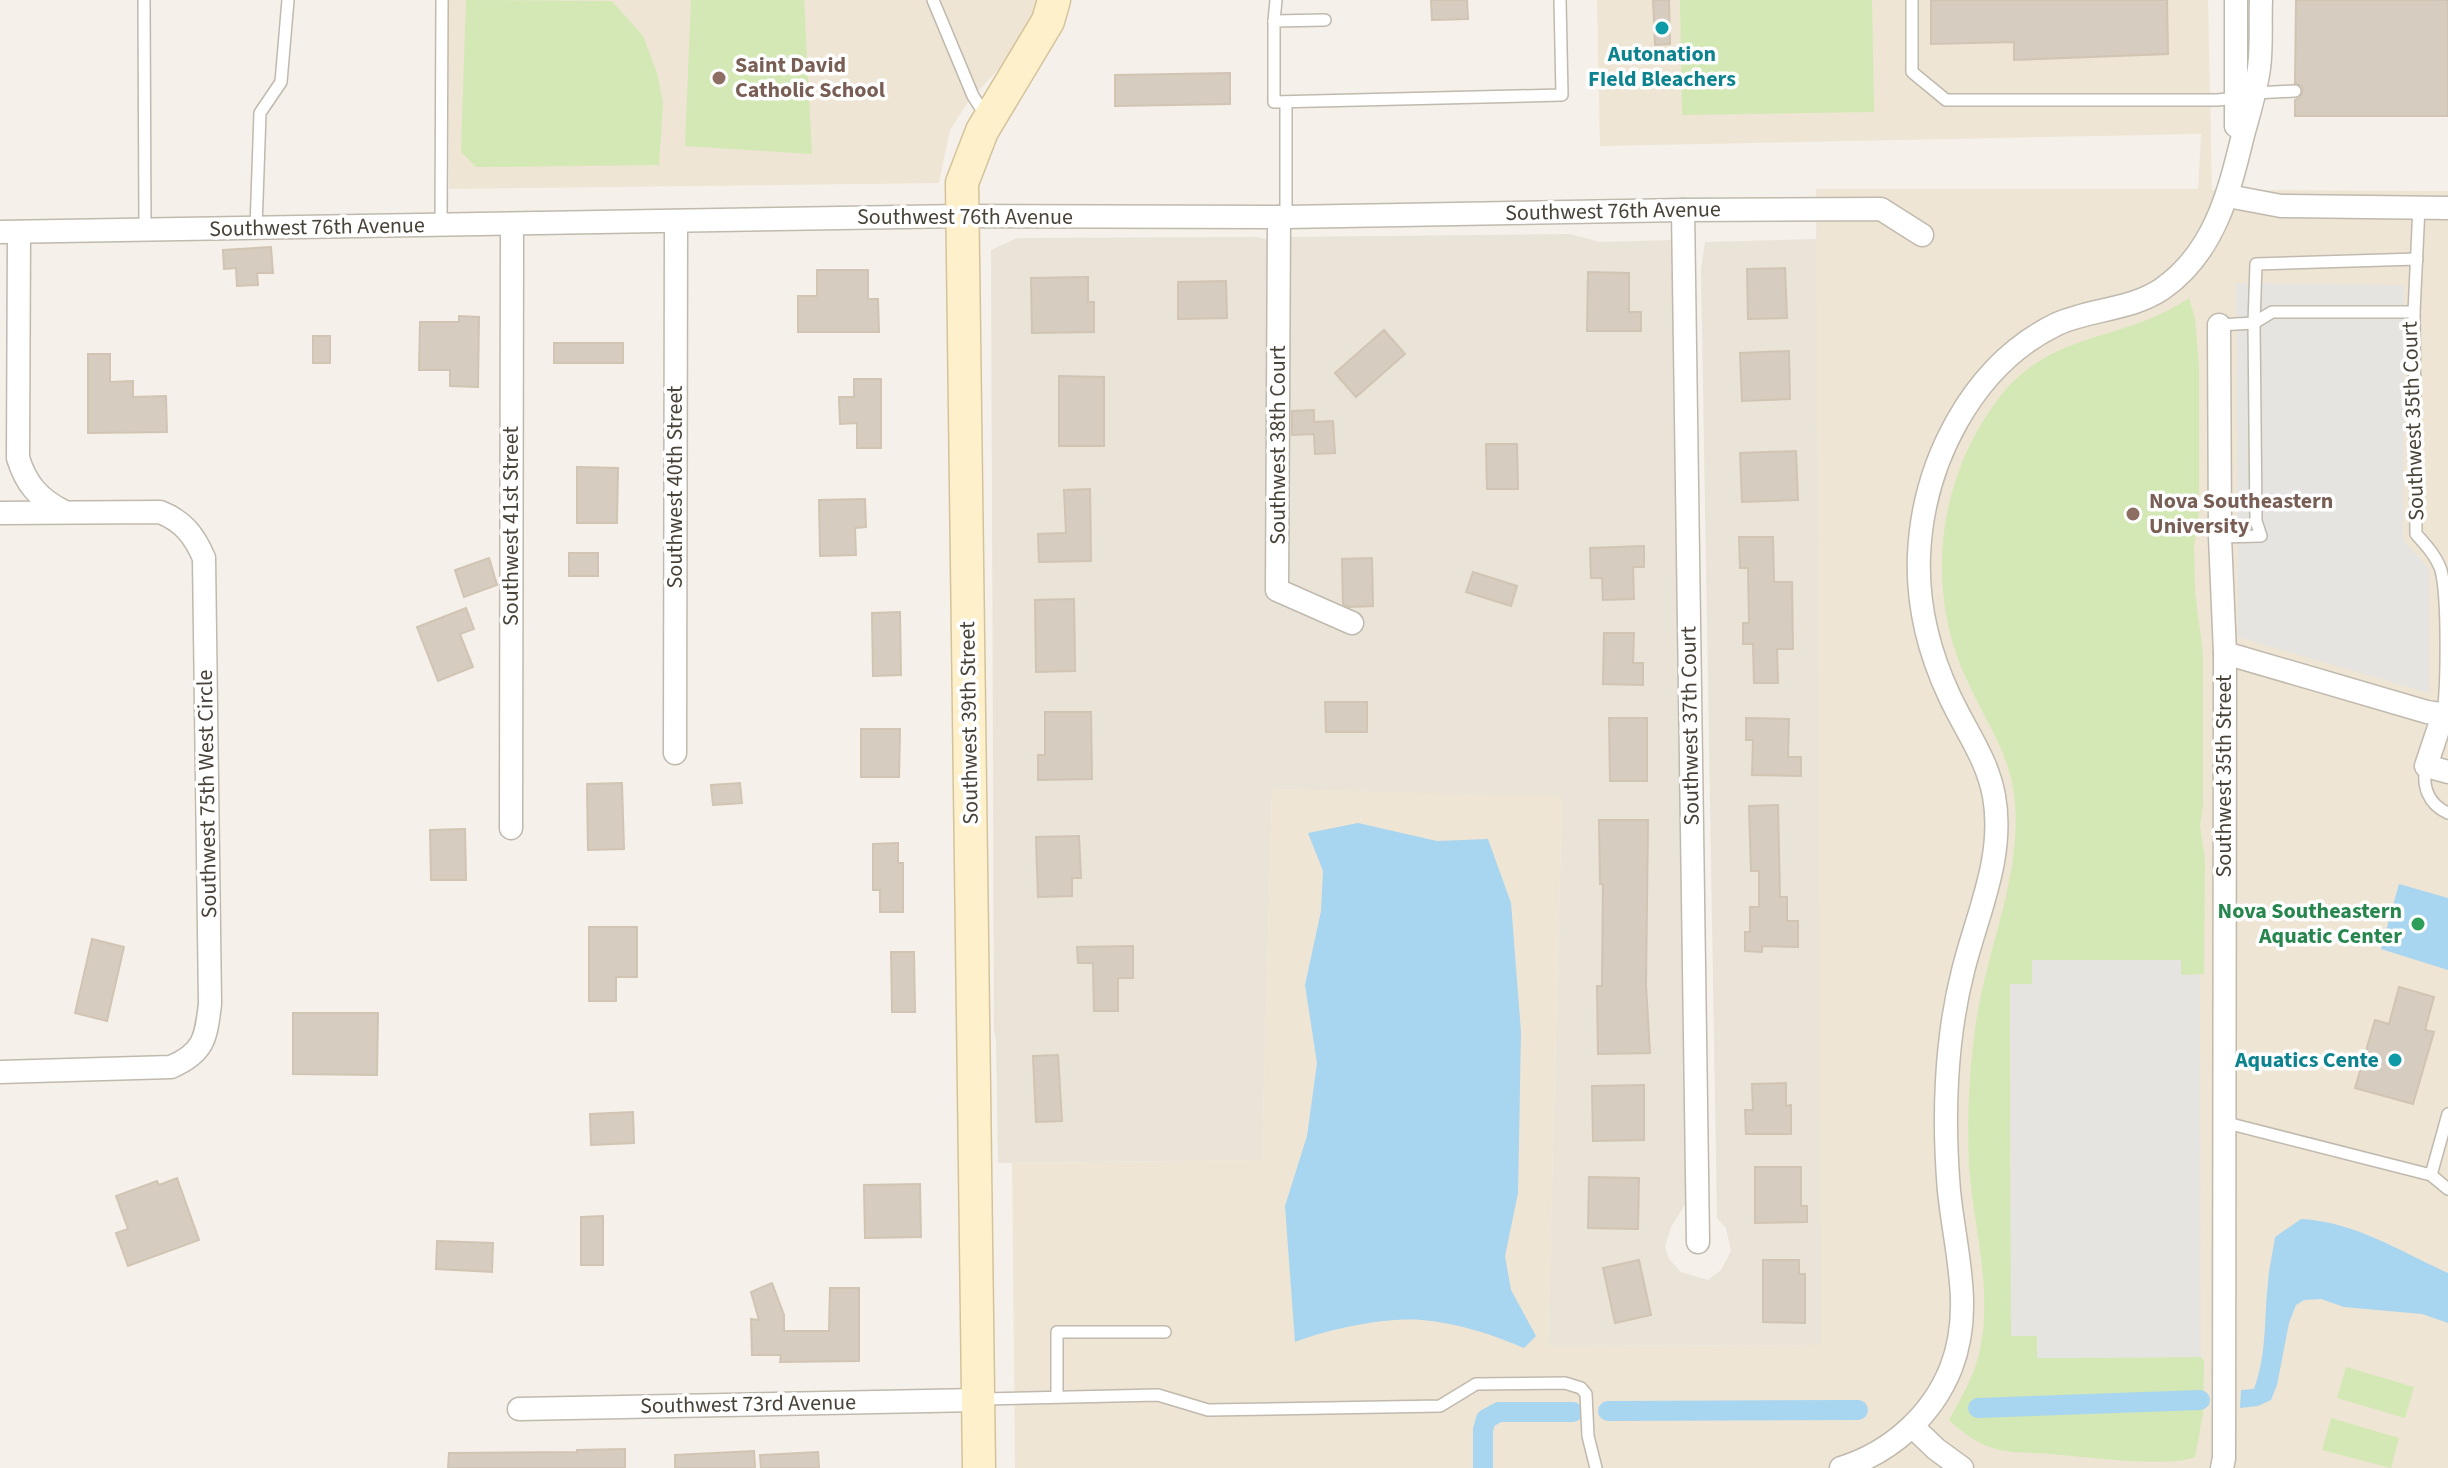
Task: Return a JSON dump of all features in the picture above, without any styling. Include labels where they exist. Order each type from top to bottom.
[{"type":"street","name":"Southwest 39th Street","points":[[979,1468],[962,183],[982,131],[1048,21],[1054,0]]},
{"type":"street","points":[[1841,1468],[1878,1453],[1912,1426],[1934,1399],[1950,1371],[1959,1342],[1963,1308],[1962,1279],[1949,1192],[1947,1082],[1962,975],[1992,871],[1996,831],[1994,797],[1983,758],[1951,699],[1926,630],[1919,558],[1930,488],[1941,453],[1958,419],[2002,362],[2029,339],[2061,322],[2133,302],[2161,290],[2189,264],[2217,224],[2235,167],[2245,95],[2236,0]]},
{"type":"street","points":[[2245,95],[2260,66],[2261,0]]},
{"type":"street","points":[[2228,196],[2281,206],[2448,208]]},
{"type":"street","name":"Southwest 76th Avenue","points":[[10,232],[962,216],[1282,217],[1881,209],[1922,235]]},
{"type":"street","name":"Southwest 37th Court","points":[[1683,210],[1698,1242]]},
{"type":"street","name":"Southwest 38th Court","points":[[1282,217],[1277,590],[1352,623]]},
{"type":"street","name":"Southwest 40th Street","points":[[675,753],[676,221]]},
{"type":"street","name":"Southwest 41st Street","points":[[511,828],[512,224]]},
{"type":"street","points":[[10,232],[18,458],[22,472],[36,494],[63,511]]},
{"type":"street","name":"Southwest 35th Street","points":[[2219,325],[2220,537],[2225,653],[2222,1468]]},
{"type":"street","name":"Southwest 75th West Circle","points":[[0,513],[160,512],[185,526],[204,558],[209,1016],[200,1048],[187,1060],[171,1067],[0,1072]]},
{"type":"street","points":[[2225,653],[2445,715],[2437,769]]},
{"type":"street","name":"Southwest 73rd Avenue","points":[[519,1409],[978,1400]]},
{"type":"street","points":[[1912,1426],[1962,1468]]},
{"type":"lane","points":[[144,0],[145,230]]},
{"type":"lane","points":[[256,228],[260,113],[281,82],[288,0]]},
{"type":"lane","points":[[441,225],[442,0]]},
{"type":"lane","points":[[933,0],[973,96],[988,120]]},
{"type":"lane","points":[[1276,0],[1274,102],[1562,95],[1560,0]]},
{"type":"lane","points":[[1912,0],[1912,72],[1946,100],[2217,100],[2295,91]]},
{"type":"lane","points":[[1274,21],[1325,20]]},
{"type":"lane","points":[[1282,217],[1286,102]]},
{"type":"lane","points":[[2414,312],[2419,207]]},
{"type":"lane","points":[[2220,537],[2261,536],[2256,521],[2256,264],[2417,259]]},
{"type":"lane","name":"Southwest 35th Court","points":[[2219,325],[2254,323],[2272,312],[2414,312],[2416,534],[2434,556],[2444,586],[2445,715]]},
{"type":"lane","points":[[2437,769],[2425,785],[2434,805],[2448,813]]},
{"type":"lane","points":[[2431,1175],[2448,1114]]},
{"type":"lane","points":[[2222,1122],[2431,1175],[2448,1189]]},
{"type":"lane","points":[[1057,1396],[1057,1332],[1165,1332]]},
{"type":"lane","points":[[978,1400],[1158,1395],[1208,1410],[1440,1406],[1476,1384],[1565,1383],[1581,1388],[1586,1394],[1590,1452],[1596,1468]]},
{"type":"shaded area","name":"Saint David Catholic School","points":[[448,0],[1038,0],[1036,11],[1007,60],[968,102],[950,130],[939,183],[449,189]]},
{"type":"shaded area","name":"Nova Southeastern University","points":[[1597,0],[2208,0],[2212,190],[2448,191],[2448,1468],[1015,1468],[1012,1163],[1262,1160],[1272,789],[1562,796],[1548,1346],[1821,1345],[1816,189],[2198,189],[2201,134],[1600,146]]},
{"type":"shaded area","points":[[1570,234],[1600,242],[1675,240],[1688,1191],[1686,1203],[1671,1227],[1665,1247],[1669,1259],[1681,1272],[1708,1280],[1721,1270],[1731,1251],[1726,1228],[1717,1218],[1701,268],[1705,242],[1817,239],[1822,1345],[1548,1346],[1562,797],[1272,789],[1262,1160],[998,1163],[994,1030],[991,250],[1017,238],[1258,237],[1281,244],[1283,237]]},
{"type":"shaded area","points":[[2236,283],[2404,285],[2403,540],[2429,569],[2429,693],[2238,637]]},
{"type":"shaded area","points":[[2032,960],[2181,960],[2181,975],[2200,975],[2201,1357],[2037,1358],[2037,1336],[2011,1336],[2010,984],[2032,984]]},
{"type":"green space","points":[[466,0],[612,1],[643,36],[657,73],[663,103],[659,165],[476,167],[461,152]]},
{"type":"green space","points":[[691,0],[804,0],[812,154],[685,146]]},
{"type":"green space","points":[[1680,0],[1872,0],[1874,112],[1682,115]]},
{"type":"green space","points":[[2189,298],[2195,319],[2199,366],[2199,515],[2194,546],[2195,593],[2203,653],[2203,806],[2200,826],[2205,859],[2204,974],[2181,975],[2181,960],[2033,960],[2032,984],[2010,984],[2011,1336],[2038,1336],[2038,1358],[2201,1357],[2204,1361],[2203,1413],[2195,1457],[2182,1460],[2126,1461],[2003,1451],[1976,1441],[1949,1420],[1975,1368],[1983,1327],[1983,1281],[1969,1165],[1970,1076],[1981,995],[2013,859],[2015,803],[2009,769],[1953,643],[1945,607],[1942,570],[1944,534],[1962,462],[1978,429],[1999,398],[2020,376],[2065,348],[2139,323]]},
{"type":"green space","points":[[2346,1367],[2414,1387],[2405,1418],[2337,1398]]},
{"type":"green space","points":[[2331,1418],[2399,1438],[2391,1468],[2322,1450]]},
{"type":"water","points":[[1358,823],[1437,841],[1488,839],[1511,903],[1521,1032],[1518,1193],[1505,1256],[1511,1290],[1536,1336],[1524,1348],[1461,1326],[1407,1320],[1357,1325],[1295,1342],[1285,1206],[1307,1136],[1317,1063],[1305,985],[1321,911],[1323,871],[1308,833]]},
{"type":"water","name":"Nova Southeastern Aquatic Center","points":[[2399,884],[2448,898],[2448,970],[2381,949]]},
{"type":"water","points":[[2301,1219],[2321,1221],[2359,1232],[2448,1273],[2448,1323],[2422,1314],[2344,1307],[2321,1299],[2304,1300],[2296,1305],[2289,1323],[2277,1385],[2271,1400],[2258,1406],[2240,1408],[2241,1390],[2254,1389],[2261,1363],[2275,1237]]},
{"type":"building","points":[[1431,0],[1467,0],[1468,19],[1432,20]]},
{"type":"building","name":"Autonation FIeld Bleachers","points":[[1653,0],[1669,0],[1670,44],[1655,45]]},
{"type":"building","points":[[1931,0],[2167,0],[2168,54],[2014,60],[2014,42],[1931,44]]},
{"type":"building","points":[[2296,0],[2448,0],[2448,116],[2295,116],[2295,100],[2300,98],[2303,91],[2302,86],[2295,83]]},
{"type":"building","points":[[1230,73],[1230,104],[1115,106],[1115,75]]},
{"type":"building","points":[[271,247],[273,273],[257,273],[258,285],[237,286],[236,268],[224,269],[223,250]]},
{"type":"building","points":[[1785,268],[1787,318],[1748,319],[1747,269]]},
{"type":"building","points":[[817,270],[868,270],[868,299],[878,299],[879,332],[798,332],[798,296],[817,296]]},
{"type":"building","points":[[1588,272],[1629,273],[1629,312],[1641,312],[1641,331],[1587,331]]},
{"type":"building","points":[[1088,277],[1088,302],[1094,302],[1094,332],[1032,333],[1031,278]]},
{"type":"building","points":[[1226,281],[1227,318],[1178,319],[1178,282]]},
{"type":"building","points":[[459,316],[479,317],[478,387],[450,386],[450,370],[419,370],[420,322],[459,322]]},
{"type":"building","points":[[1384,330],[1405,354],[1356,397],[1335,373]]},
{"type":"building","points":[[313,336],[330,336],[330,363],[313,363]]},
{"type":"building","points":[[554,343],[623,343],[623,363],[554,363]]},
{"type":"building","points":[[1789,351],[1790,399],[1742,401],[1740,353]]},
{"type":"building","points":[[88,354],[110,354],[110,382],[133,381],[133,397],[166,396],[167,432],[88,433]]},
{"type":"building","points":[[1059,376],[1104,377],[1104,446],[1059,446]]},
{"type":"building","points":[[854,379],[881,379],[881,448],[857,448],[857,423],[840,424],[839,397],[854,397]]},
{"type":"building","points":[[1314,410],[1314,422],[1333,421],[1335,453],[1315,454],[1314,434],[1292,435],[1292,411]]},
{"type":"building","points":[[1486,444],[1517,444],[1518,489],[1487,489]]},
{"type":"building","points":[[1796,451],[1798,500],[1742,502],[1740,453]]},
{"type":"building","points":[[577,467],[618,468],[617,523],[577,523]]},
{"type":"building","points":[[1090,489],[1091,561],[1039,562],[1038,534],[1066,533],[1064,490]]},
{"type":"building","points":[[865,499],[866,527],[855,528],[856,555],[820,556],[819,500]]},
{"type":"building","points":[[1739,537],[1773,537],[1774,582],[1792,582],[1793,649],[1777,649],[1778,683],[1754,683],[1753,644],[1743,644],[1743,623],[1749,623],[1748,568],[1740,568]]},
{"type":"building","points":[[1644,546],[1644,567],[1633,567],[1634,599],[1603,600],[1602,578],[1591,578],[1590,548]]},
{"type":"building","points":[[569,553],[598,553],[598,576],[569,576]]},
{"type":"building","points":[[489,558],[497,585],[464,597],[455,570]]},
{"type":"building","points":[[1372,558],[1373,606],[1349,607],[1343,604],[1342,559]]},
{"type":"building","points":[[1473,572],[1517,586],[1511,606],[1466,592]]},
{"type":"building","points":[[1074,599],[1075,671],[1036,672],[1035,600]]},
{"type":"building","points":[[466,608],[474,629],[460,634],[473,667],[438,681],[417,627]]},
{"type":"building","points":[[900,612],[901,675],[873,676],[872,613]]},
{"type":"building","points":[[1604,633],[1634,633],[1633,663],[1643,663],[1643,685],[1603,684]]},
{"type":"building","points":[[1325,702],[1367,702],[1367,732],[1326,732]]},
{"type":"building","points":[[1045,712],[1091,712],[1092,779],[1038,780],[1038,755],[1045,755]]},
{"type":"building","points":[[1609,718],[1647,718],[1647,781],[1610,781]]},
{"type":"building","points":[[1746,718],[1789,719],[1788,757],[1801,757],[1801,776],[1752,775],[1753,740],[1746,740]]},
{"type":"building","points":[[861,729],[900,729],[899,777],[861,777]]},
{"type":"building","points":[[622,783],[624,849],[588,850],[587,784]]},
{"type":"building","points":[[740,783],[742,803],[713,805],[711,785]]},
{"type":"building","points":[[1778,805],[1780,897],[1787,897],[1787,921],[1798,921],[1798,947],[1762,946],[1762,952],[1745,951],[1745,932],[1750,932],[1750,907],[1759,907],[1759,871],[1751,871],[1749,806]]},
{"type":"building","points":[[1599,820],[1648,820],[1646,985],[1650,1053],[1598,1054],[1597,986],[1602,986],[1603,884],[1600,884]]},
{"type":"building","points":[[465,829],[466,880],[431,880],[430,830]]},
{"type":"building","points":[[1079,836],[1081,878],[1072,878],[1072,896],[1038,897],[1036,837]]},
{"type":"building","points":[[898,843],[898,863],[903,863],[903,912],[880,912],[880,890],[873,890],[873,844]]},
{"type":"building","points":[[589,927],[637,927],[637,977],[616,977],[616,1001],[589,1001]]},
{"type":"building","points":[[92,939],[124,947],[107,1021],[75,1013]]},
{"type":"building","points":[[1133,946],[1133,978],[1118,978],[1118,1011],[1094,1011],[1093,963],[1078,963],[1077,947]]},
{"type":"building","points":[[891,952],[914,952],[915,1012],[892,1012]]},
{"type":"building","name":"Aquatics Cente","points":[[2399,987],[2434,997],[2425,1030],[2434,1032],[2413,1104],[2355,1088],[2375,1020],[2389,1024]]},
{"type":"building","points":[[293,1013],[378,1013],[377,1075],[293,1074]]},
{"type":"building","points":[[1058,1055],[1062,1121],[1036,1122],[1033,1056]]},
{"type":"building","points":[[1786,1083],[1786,1106],[1791,1105],[1791,1134],[1746,1134],[1745,1110],[1753,1110],[1752,1084]]},
{"type":"building","points":[[1644,1085],[1644,1140],[1593,1141],[1592,1086]]},
{"type":"building","points":[[633,1112],[634,1143],[591,1145],[590,1114]]},
{"type":"building","points":[[1755,1167],[1801,1167],[1801,1206],[1807,1206],[1807,1222],[1755,1223]]},
{"type":"building","points":[[1589,1177],[1639,1178],[1638,1229],[1588,1228]]},
{"type":"building","points":[[177,1178],[199,1240],[128,1266],[116,1233],[128,1229],[116,1196],[157,1181],[159,1185]]},
{"type":"building","points":[[920,1184],[921,1237],[865,1238],[864,1185]]},
{"type":"building","points":[[603,1216],[603,1265],[581,1265],[581,1217]]},
{"type":"building","points":[[437,1241],[493,1243],[492,1272],[436,1269]]},
{"type":"building","points":[[1639,1260],[1651,1315],[1615,1323],[1603,1268]]},
{"type":"building","points":[[1763,1260],[1799,1260],[1799,1274],[1805,1274],[1805,1323],[1763,1322]]},
{"type":"building","points":[[772,1283],[784,1315],[784,1331],[829,1331],[830,1288],[859,1288],[859,1361],[780,1362],[781,1355],[752,1355],[751,1319],[759,1320],[751,1292]]},
{"type":"building","points":[[625,1449],[625,1468],[448,1468],[449,1453]]},
{"type":"building","points":[[754,1451],[755,1468],[675,1468],[675,1455]]},
{"type":"building","points":[[818,1452],[819,1468],[761,1468],[760,1455]]},
{"type":"waterway","points":[[1978,1408],[2200,1400]]},
{"type":"waterway","points":[[1608,1411],[1858,1410]]},
{"type":"waterway","points":[[1483,1468],[1486,1419],[1499,1412],[1573,1412]]},
{"type":"place","name":"Autonation FIeld Bleachers","points":[[1662,28]]},
{"type":"place","name":"Saint David Catholic School","points":[[719,78]]},
{"type":"place","name":"Nova Southeastern University","points":[[2133,514]]},
{"type":"place","name":"Nova Southeastern Aquatic Center","points":[[2418,924]]},
{"type":"place","name":"Aquatics Cente","points":[[2395,1060]]}]
